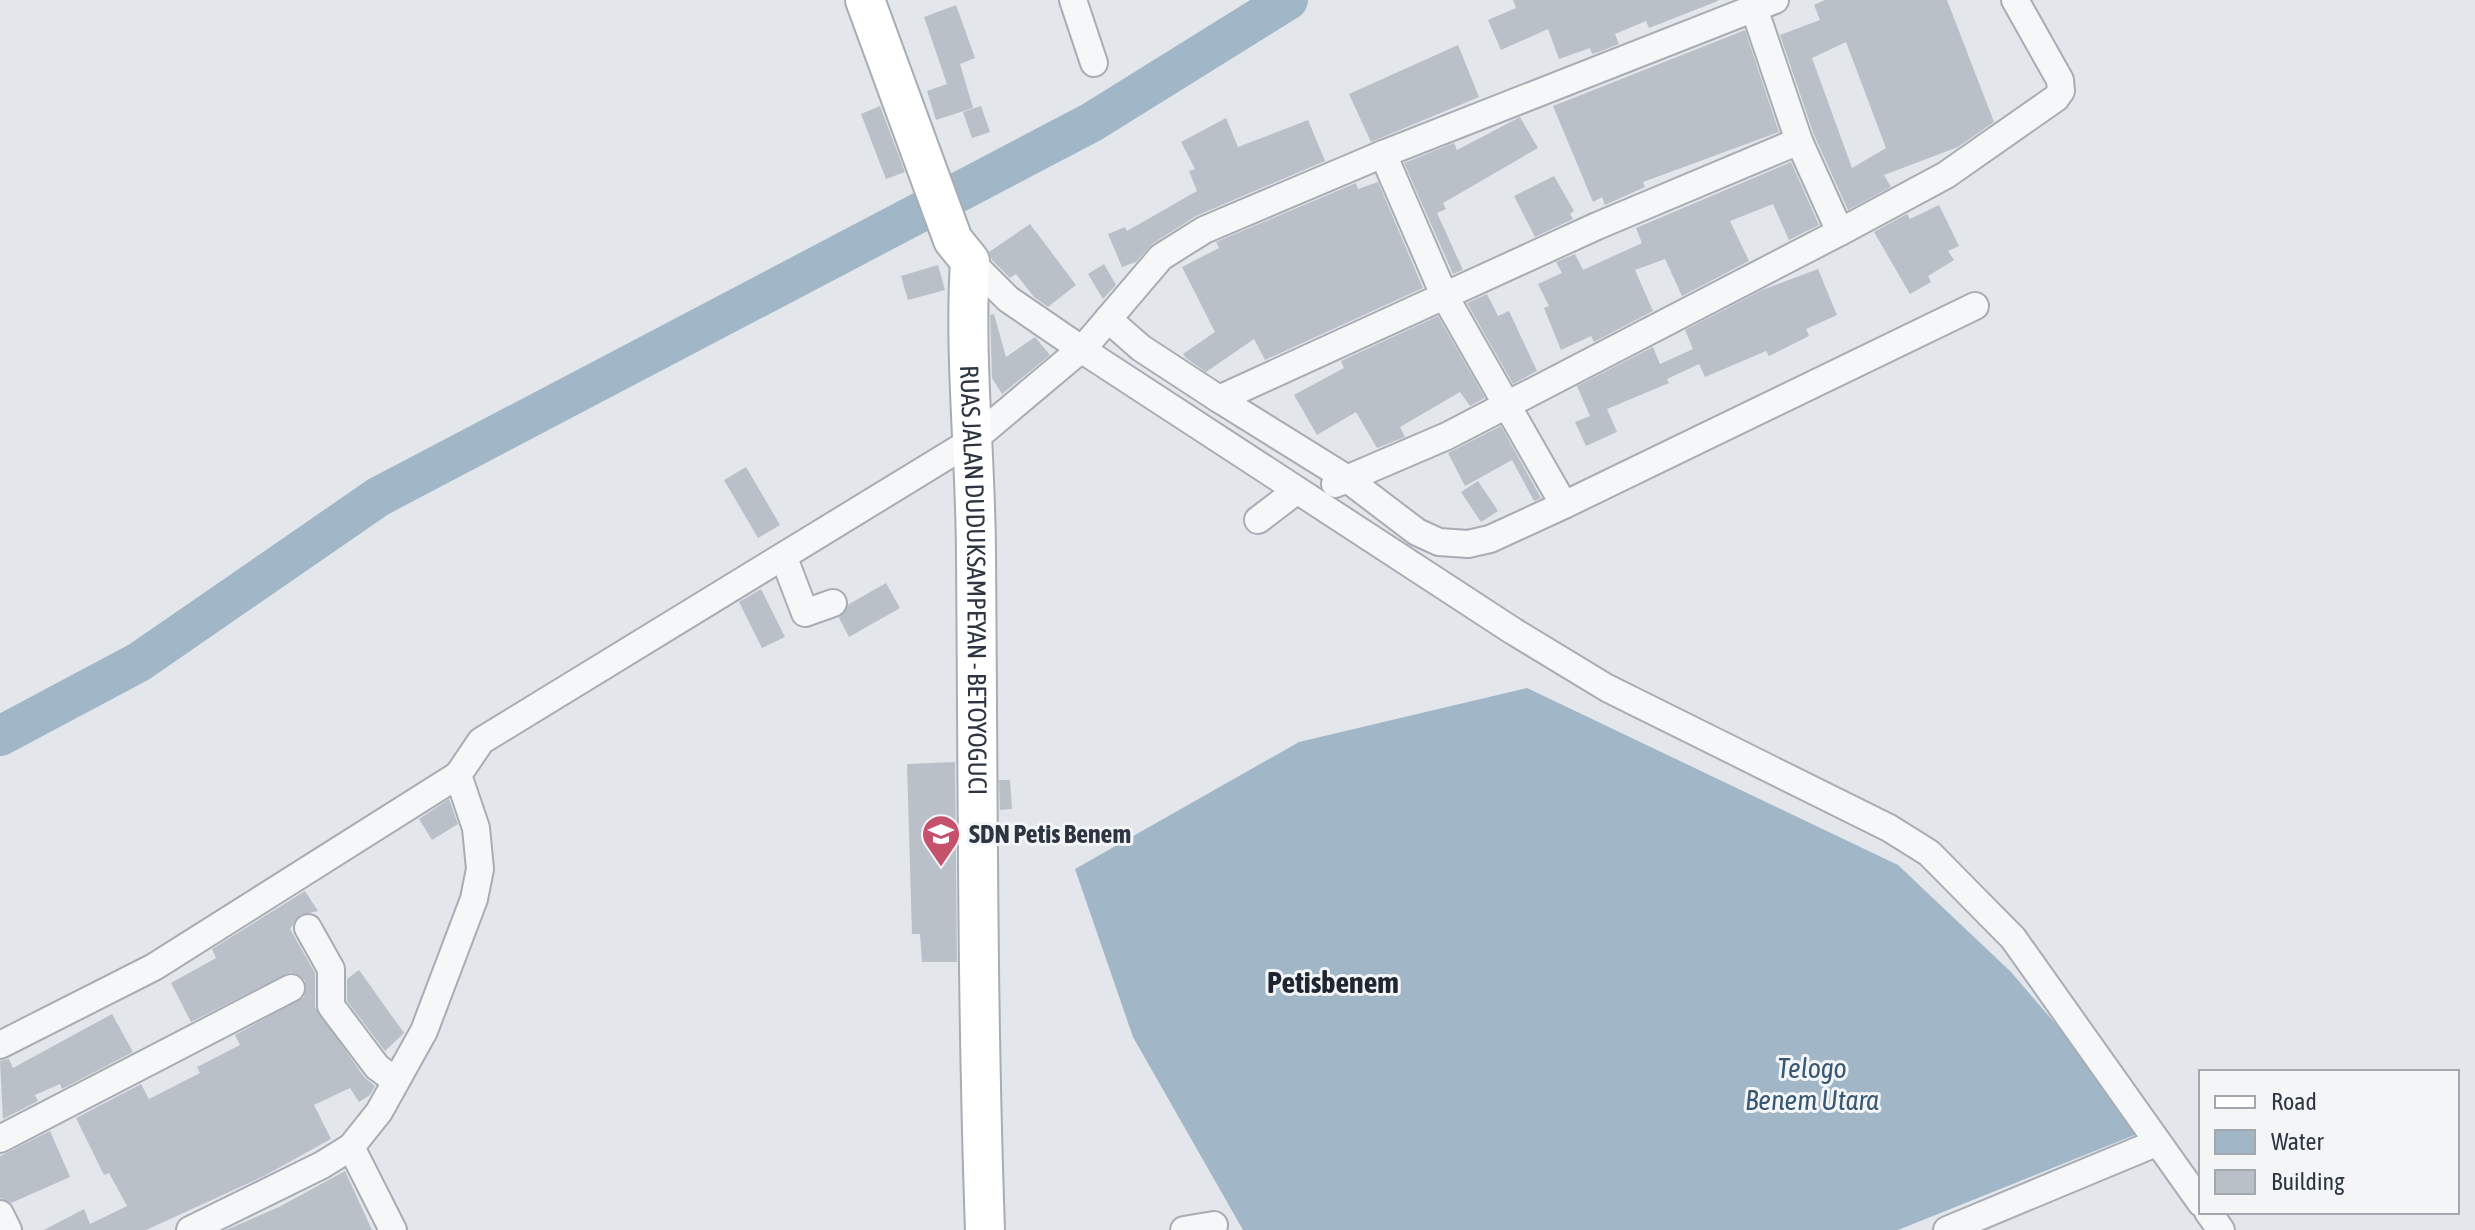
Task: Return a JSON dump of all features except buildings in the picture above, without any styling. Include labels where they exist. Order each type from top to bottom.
[{"type":"main road","name":"RUAS JALAN DUDUKSAMPEYAN - BETOYOGUCI","points":[[865,0],[932,185],[961,250],[973,440],[985,1230]]},
{"type":"street","points":[[1073,0],[1094,63]]},
{"type":"street","points":[[1258,520],[1447,436],[1946,175],[2056,98],[2061,91],[2060,80],[2015,0]]},
{"type":"street","points":[[0,1045],[154,967],[458,775],[469,755],[496,730],[592,677],[973,440],[1093,336],[1161,257],[1204,230],[1383,154],[1764,4],[1799,141],[1840,232]]},
{"type":"street","points":[[1219,399],[1444,295],[1799,141]]},
{"type":"street","points":[[1383,154],[1444,295],[1509,403],[1564,505]]},
{"type":"street","points":[[961,250],[1008,299],[1093,336],[1141,348],[1219,399],[1323,490],[1417,532],[1455,545],[1490,539],[1564,505],[1975,306]]},
{"type":"street","points":[[1093,336],[1323,490],[1607,688],[1889,828],[1929,853],[2013,938],[2199,1200]]},
{"type":"street","points":[[784,558],[805,613],[833,603]]},
{"type":"street","points":[[190,1230],[322,1165],[351,1147],[379,1112],[424,1031],[474,899],[480,869],[476,828],[458,775]]},
{"type":"street","points":[[308,928],[331,969],[328,998],[331,1006],[377,1067],[396,1081]]},
{"type":"street","points":[[0,1139],[291,988]]},
{"type":"street","points":[[1947,1230],[2156,1143]]},
{"type":"street","points":[[351,1147],[393,1230]]},
{"type":"street","points":[[0,1214],[8,1230]]},
{"type":"street","points":[[1184,1230],[1214,1225]]},
{"type":"water","name":"Telogo Benem Utara","points":[[1527,688],[1898,865],[2011,972],[2147,1130],[1898,1230],[1243,1230],[1133,1037],[1075,869],[1299,742]]},
{"type":"waterway","points":[[0,736],[139,662],[378,497],[1092,122],[1288,0]]},
{"type":"place","name":"SDN Petis Benem","points":[[941,868]]},
{"type":"district","name":"Petisbenem","points":[[1333,982]]}]
